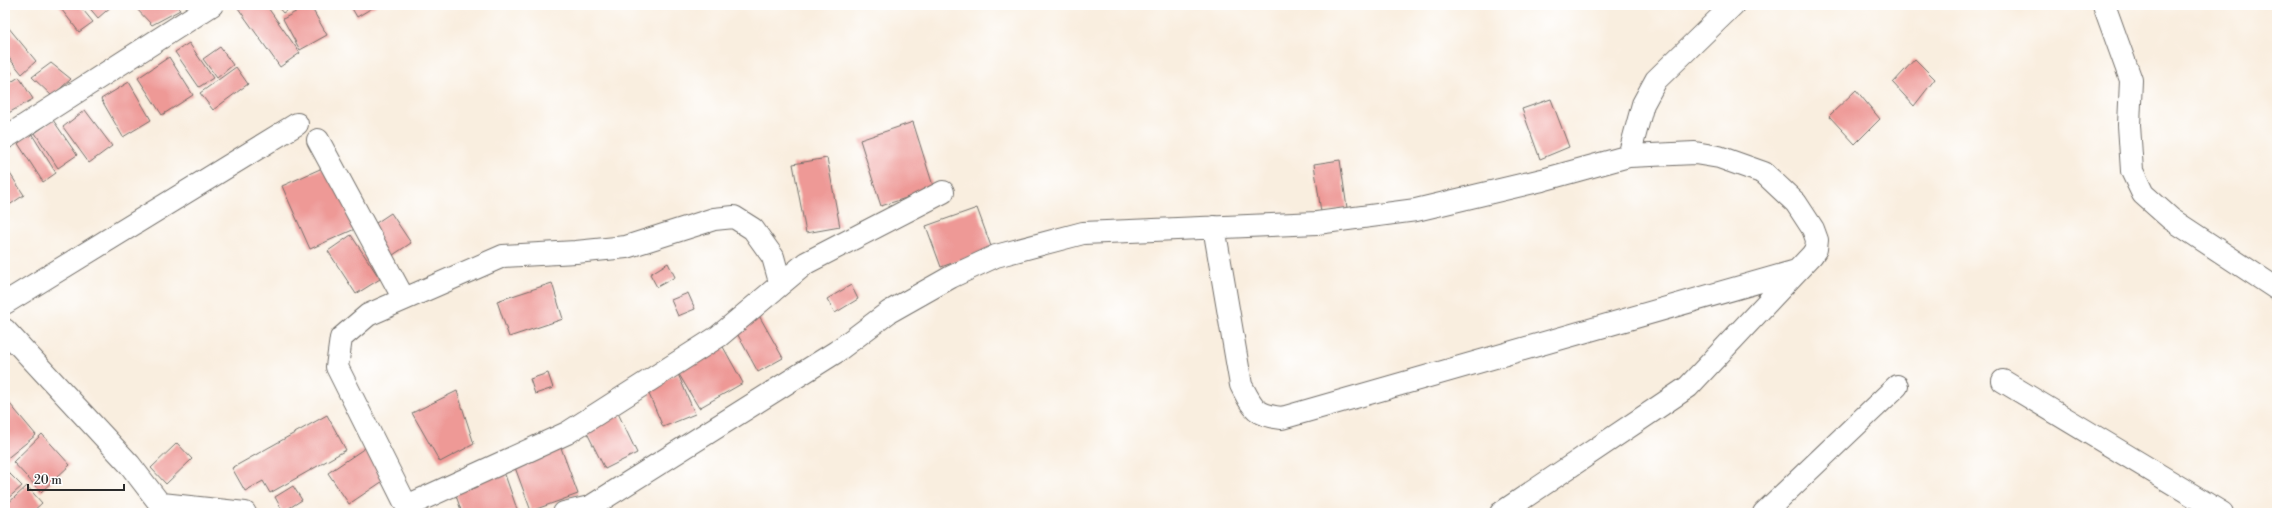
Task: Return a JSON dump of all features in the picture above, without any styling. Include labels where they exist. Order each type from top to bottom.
[{"type":"street","points":[[5,138],[212,5]]},
{"type":"street","points":[[1629,156],[1643,104],[1656,80],[1733,5]]},
{"type":"street","points":[[2104,5],[2131,80],[2129,125],[2132,171],[2143,194],[2171,219],[2277,289]]},
{"type":"street","points":[[5,303],[297,124]]},
{"type":"street","points":[[318,140],[404,299]]},
{"type":"street","points":[[564,513],[590,507],[836,352],[889,312],[951,277],[996,256],[1082,233],[1317,223],[1416,210],[1542,180],[1629,156],[1695,153],[1719,157],[1764,173],[1796,203],[1817,240],[1816,249],[1688,387],[1500,513]]},
{"type":"street","points":[[780,282],[773,257],[753,229],[734,217],[714,219],[626,247],[576,252],[503,256],[368,315],[341,338],[337,367],[408,509],[567,433],[719,336],[780,282],[806,263],[943,192]]},
{"type":"street","points":[[1214,227],[1241,385],[1252,406],[1266,416],[1282,418],[1796,271]]},
{"type":"street","points":[[5,330],[130,465],[165,509],[238,513]]},
{"type":"street","points":[[2004,381],[2222,513]]},
{"type":"street","points":[[1764,513],[1897,386]]},
{"type":"building","points":[[58,5],[79,5],[93,22],[79,32]]},
{"type":"building","points":[[87,5],[113,5],[98,18]]},
{"type":"building","points":[[133,5],[175,5],[180,10],[152,25]]},
{"type":"building","points":[[242,5],[266,5],[300,53],[280,67],[238,8]]},
{"type":"building","points":[[276,5],[294,5],[283,13]]},
{"type":"building","points":[[310,5],[327,35],[300,50],[283,19]]},
{"type":"building","points":[[350,5],[377,5],[357,17]]},
{"type":"building","points":[[8,27],[36,61],[22,74],[5,53],[5,30]]},
{"type":"building","points":[[189,43],[213,78],[199,87],[175,52]]},
{"type":"building","points":[[220,47],[233,65],[217,78],[203,59]]},
{"type":"building","points":[[169,57],[193,95],[162,115],[138,78]]},
{"type":"building","points":[[1915,59],[1935,79],[1914,106],[1893,83]]},
{"type":"building","points":[[5,63],[12,73],[5,79]]},
{"type":"building","points":[[51,63],[71,79],[52,96],[32,77]]},
{"type":"building","points":[[236,67],[248,84],[213,110],[200,93]]},
{"type":"building","points":[[19,77],[33,99],[5,115],[5,86]]},
{"type":"building","points":[[129,82],[151,120],[123,137],[101,99]]},
{"type":"building","points":[[1856,90],[1880,119],[1855,144],[1829,116]]},
{"type":"building","points":[[1551,99],[1569,147],[1540,159],[1522,109]]},
{"type":"building","points":[[85,110],[112,146],[89,163],[63,127]]},
{"type":"building","points":[[53,120],[77,155],[58,168],[35,133]]},
{"type":"building","points":[[913,122],[934,189],[881,206],[860,140]]},
{"type":"building","points":[[31,133],[56,173],[43,182],[17,142]]},
{"type":"building","points":[[827,158],[840,227],[806,233],[793,164]]},
{"type":"building","points":[[1340,160],[1347,208],[1321,212],[1314,164]]},
{"type":"building","points":[[329,165],[357,228],[310,249],[282,186]]},
{"type":"building","points":[[5,166],[24,195],[5,208]]},
{"type":"building","points":[[977,208],[992,249],[941,267],[926,226]]},
{"type":"building","points":[[391,213],[411,243],[387,259],[367,229]]},
{"type":"building","points":[[351,235],[380,279],[356,294],[328,251]]},
{"type":"building","points":[[668,263],[675,277],[657,287],[650,274]]},
{"type":"building","points":[[552,283],[563,319],[509,337],[497,301]]},
{"type":"building","points":[[851,285],[858,299],[835,313],[827,299]]},
{"type":"building","points":[[688,293],[695,309],[678,316],[671,300]]},
{"type":"building","points":[[757,312],[783,358],[758,372],[733,326]]},
{"type":"building","points":[[722,345],[743,383],[699,408],[677,371]]},
{"type":"building","points":[[548,373],[553,388],[535,394],[530,379]]},
{"type":"building","points":[[678,374],[695,414],[663,427],[646,387]]},
{"type":"building","points":[[457,391],[474,444],[440,462],[412,413]]},
{"type":"building","points":[[5,398],[36,435],[5,460]]},
{"type":"building","points":[[616,409],[637,453],[605,469],[583,425]]},
{"type":"building","points":[[327,415],[346,450],[270,493],[263,481],[245,491],[232,468]]},
{"type":"building","points":[[42,434],[70,465],[41,492],[13,462]]},
{"type":"building","points":[[177,443],[192,459],[166,484],[151,468]]},
{"type":"building","points":[[560,445],[578,494],[531,511],[513,462]]},
{"type":"building","points":[[365,448],[386,479],[349,504],[328,473]]},
{"type":"building","points":[[503,469],[518,512],[462,513],[453,487]]},
{"type":"building","points":[[6,470],[22,486],[5,501],[5,471]]},
{"type":"building","points":[[27,486],[42,503],[31,513],[5,513],[5,506]]},
{"type":"building","points":[[293,486],[302,500],[283,512],[275,497]]}]
